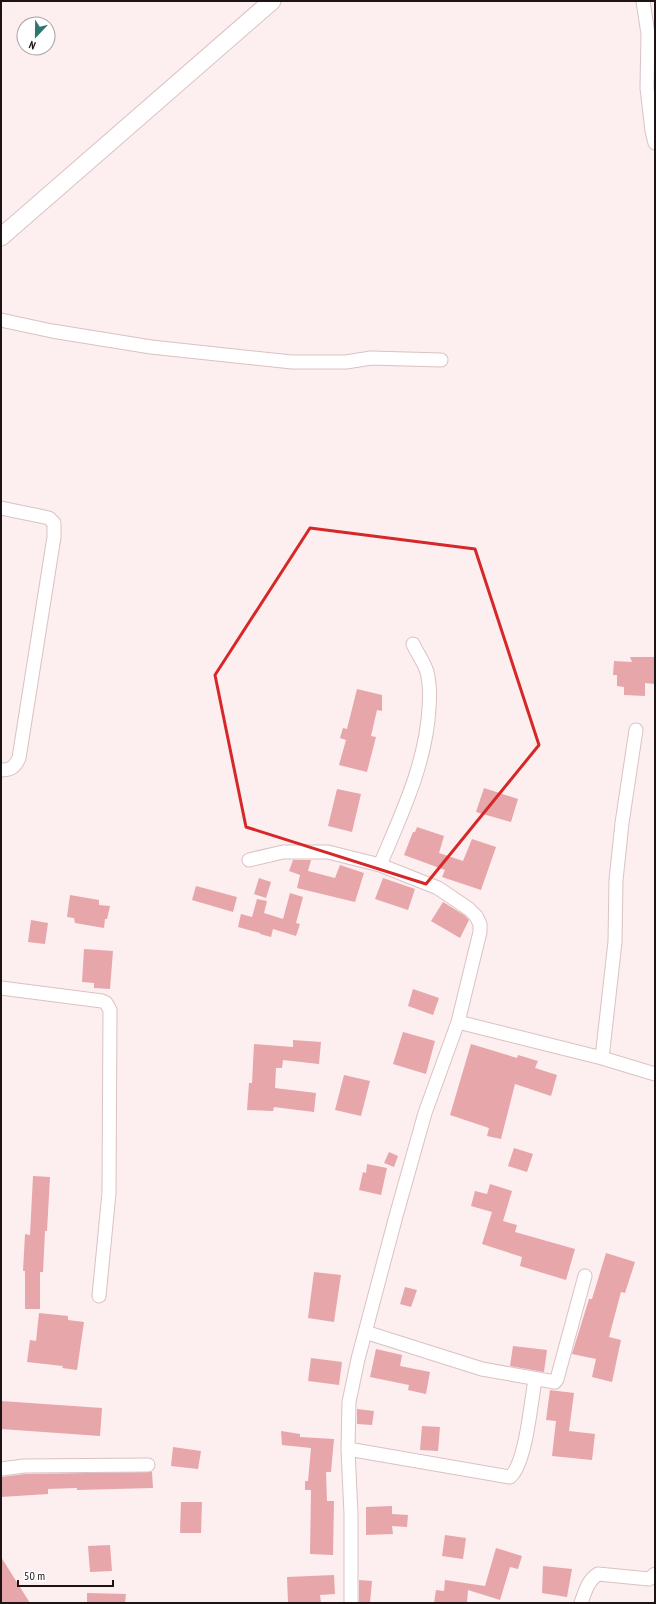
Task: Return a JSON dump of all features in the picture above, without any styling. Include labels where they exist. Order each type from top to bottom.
[{"type":"main road","points":[[1,237],[272,1]]},
{"type":"street","points":[[643,1],[648,34],[647,88],[652,131],[655,143]]},
{"type":"street","points":[[1,320],[52,331],[151,347],[292,362],[346,362],[371,358],[441,360]]},
{"type":"street","points":[[1,508],[49,518],[54,523],[54,537],[19,758],[16,765],[10,769],[1,770]]},
{"type":"street","points":[[380,865],[409,795],[425,744],[429,683],[426,670],[413,644]]},
{"type":"street","points":[[602,1058],[615,942],[616,880],[622,823],[636,730]]},
{"type":"street","points":[[248,860],[283,852],[328,852],[380,865],[438,888],[470,909],[480,924],[480,932],[458,1022],[424,1113],[365,1332],[349,1402],[348,1449],[351,1514],[351,1603]]},
{"type":"street","points":[[1,988],[102,1001],[106,1003],[110,1010],[109,1193],[99,1296]]},
{"type":"street","points":[[458,1022],[602,1058],[655,1074]]},
{"type":"street","points":[[365,1332],[482,1369],[552,1383],[557,1379],[585,1276]]},
{"type":"street","points":[[348,1449],[510,1477],[514,1474],[517,1468],[522,1453],[535,1380]]},
{"type":"street","points":[[1,1469],[24,1466],[148,1465]]},
{"type":"street","points":[[581,1603],[592,1577],[598,1574],[649,1579],[655,1574]]},
{"type":"highlighted area","points":[[310,528],[475,549],[539,745],[426,884],[246,827],[215,675]]},
{"type":"building","points":[[630,657],[655,657],[655,684],[645,683],[645,696],[624,695],[624,687],[617,686],[617,675],[613,675],[614,661],[632,662]]},
{"type":"building","points":[[357,689],[382,695],[382,711],[377,710],[371,736],[376,737],[367,772],[339,765],[346,740],[340,738],[343,728],[347,729]]},
{"type":"building","points":[[484,788],[518,799],[511,822],[476,812]]},
{"type":"building","points":[[337,789],[361,794],[352,832],[328,826]]},
{"type":"building","points":[[417,827],[444,836],[439,853],[463,861],[472,839],[496,847],[481,890],[442,877],[445,870],[404,855],[413,832],[415,832]]},
{"type":"building","points":[[293,860],[311,860],[308,871],[335,878],[340,865],[364,873],[355,902],[297,888],[300,875],[289,871]]},
{"type":"building","points":[[259,878],[271,882],[266,898],[254,894]]},
{"type":"building","points":[[383,878],[415,889],[408,910],[375,899]]},
{"type":"building","points":[[196,886],[237,897],[233,912],[192,900]]},
{"type":"building","points":[[290,893],[303,897],[296,923],[300,924],[296,936],[273,929],[271,937],[238,927],[241,914],[252,917],[257,899],[267,901],[264,913],[283,919]]},
{"type":"building","points":[[70,895],[99,900],[99,905],[110,906],[107,919],[105,919],[104,928],[75,923],[74,918],[67,917]]},
{"type":"building","points":[[443,902],[464,915],[469,920],[460,938],[431,921]]},
{"type":"building","points":[[31,920],[48,923],[45,944],[28,942]]},
{"type":"building","points":[[84,949],[113,951],[110,989],[94,988],[94,983],[82,982]]},
{"type":"building","points":[[413,989],[439,998],[433,1015],[408,1006]]},
{"type":"building","points":[[403,1032],[435,1041],[426,1074],[393,1064]]},
{"type":"building","points":[[293,1040],[321,1042],[319,1064],[283,1060],[282,1068],[276,1068],[275,1088],[316,1093],[314,1112],[274,1107],[273,1111],[247,1110],[249,1083],[252,1083],[254,1044],[293,1047]]},
{"type":"building","points":[[471,1044],[517,1058],[518,1055],[538,1061],[535,1068],[557,1075],[551,1096],[515,1084],[501,1139],[487,1136],[489,1128],[450,1115]]},
{"type":"building","points":[[344,1075],[370,1081],[361,1116],[335,1110]]},
{"type":"building","points":[[514,1148],[533,1154],[527,1172],[508,1166]]},
{"type":"building","points":[[389,1152],[398,1156],[394,1167],[384,1163]]},
{"type":"building","points":[[367,1164],[387,1168],[381,1195],[359,1190],[363,1172],[366,1173]]},
{"type":"building","points":[[33,1176],[50,1177],[47,1231],[45,1231],[43,1272],[40,1272],[40,1309],[25,1309],[25,1271],[23,1271],[25,1234],[30,1235]]},
{"type":"building","points":[[490,1184],[512,1191],[503,1221],[517,1225],[515,1232],[575,1249],[566,1280],[520,1266],[522,1257],[482,1244],[492,1212],[471,1206],[475,1191],[487,1194]]},
{"type":"building","points":[[606,1253],[635,1262],[625,1293],[621,1292],[609,1337],[621,1340],[612,1382],[592,1377],[596,1359],[572,1354],[589,1299],[592,1299]]},
{"type":"building","points":[[314,1272],[341,1275],[334,1322],[308,1318]]},
{"type":"building","points":[[405,1287],[417,1290],[411,1307],[400,1304]]},
{"type":"building","points":[[39,1313],[68,1316],[68,1320],[84,1322],[77,1370],[62,1368],[63,1366],[27,1362],[30,1340],[36,1341]]},
{"type":"building","points":[[513,1346],[547,1350],[544,1372],[510,1366]]},
{"type":"building","points":[[376,1349],[402,1355],[400,1366],[430,1372],[426,1394],[408,1390],[409,1385],[370,1377]]},
{"type":"building","points":[[311,1358],[342,1362],[339,1385],[308,1381]]},
{"type":"building","points":[[550,1390],[574,1393],[569,1431],[595,1434],[592,1460],[552,1456],[556,1421],[546,1420]]},
{"type":"building","points":[[1,1401],[102,1408],[100,1436],[1,1429]]},
{"type":"building","points":[[357,1409],[374,1411],[372,1425],[357,1424]]},
{"type":"building","points":[[422,1426],[440,1427],[438,1451],[420,1450]]},
{"type":"building","points":[[281,1431],[300,1434],[300,1437],[334,1439],[331,1472],[326,1472],[327,1501],[334,1501],[333,1555],[310,1554],[311,1490],[305,1490],[305,1481],[308,1481],[311,1448],[282,1445]]},
{"type":"building","points":[[173,1447],[201,1451],[198,1469],[171,1466]]},
{"type":"building","points":[[152,1472],[153,1488],[77,1490],[77,1488],[48,1489],[48,1494],[1,1497],[1,1477],[25,1474]]},
{"type":"building","points":[[181,1502],[202,1502],[201,1533],[180,1533]]},
{"type":"building","points":[[392,1506],[392,1514],[408,1515],[407,1527],[392,1526],[393,1534],[366,1535],[366,1507]]},
{"type":"building","points":[[445,1535],[466,1538],[463,1559],[442,1556]]},
{"type":"building","points":[[110,1545],[112,1571],[90,1572],[88,1546]]},
{"type":"building","points":[[496,1548],[522,1556],[518,1569],[510,1567],[500,1600],[468,1590],[467,1603],[434,1603],[436,1590],[444,1591],[445,1580],[485,1586]]},
{"type":"building","points":[[1,1557],[30,1603],[1,1603]]},
{"type":"building","points":[[543,1566],[572,1569],[567,1597],[542,1593]]},
{"type":"building","points":[[334,1575],[335,1594],[320,1595],[321,1603],[288,1603],[287,1577]]},
{"type":"building","points":[[359,1580],[372,1581],[370,1603],[359,1602]]},
{"type":"building","points":[[87,1593],[126,1594],[125,1603],[87,1603]]}]
